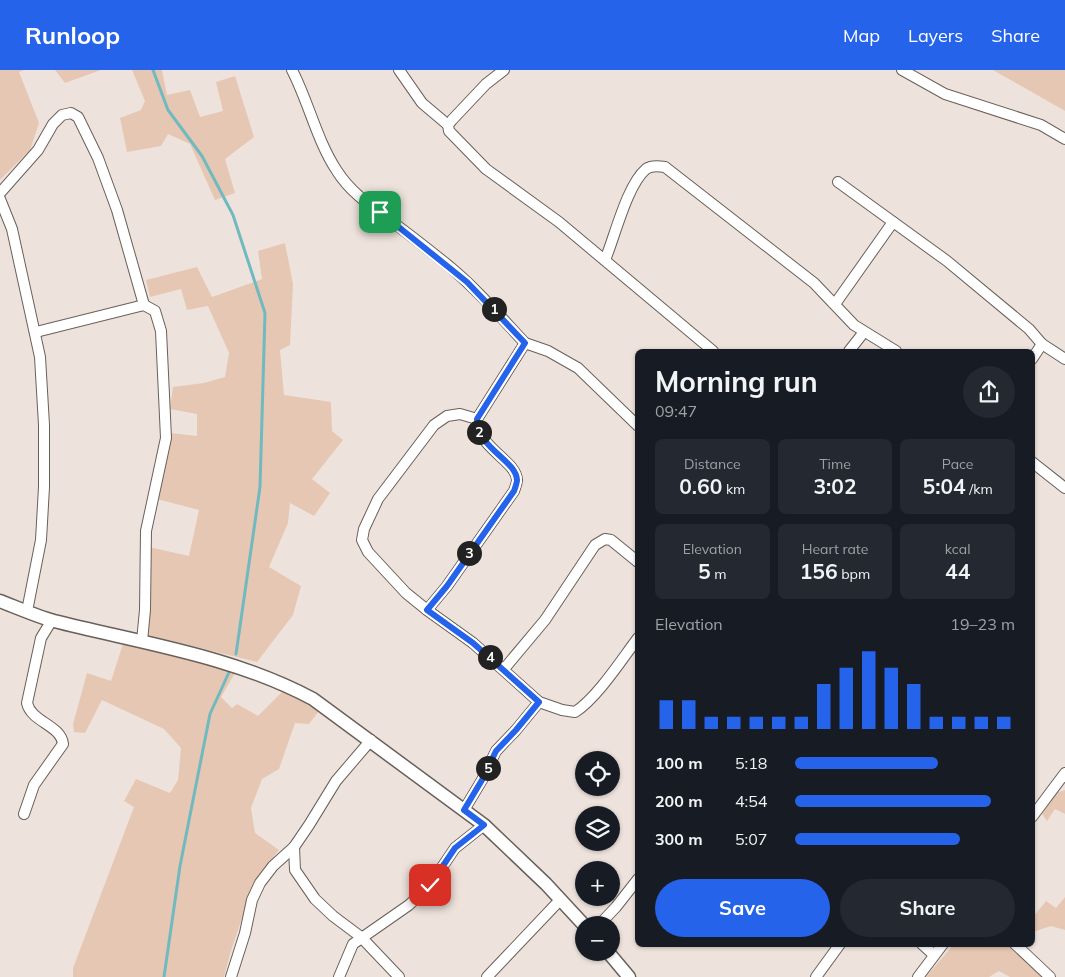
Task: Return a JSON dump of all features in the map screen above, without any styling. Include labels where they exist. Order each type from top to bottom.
[{"type":"street","points":[[292,70],[336,171],[361,199],[416,240],[467,282],[525,343],[548,351],[578,368],[635,423]]},
{"type":"street","points":[[399,70],[422,103],[448,126],[449,131],[486,169],[559,222],[712,349]]},
{"type":"street","points":[[448,126],[486,84],[504,70]]},
{"type":"street","points":[[902,70],[953,98],[1042,125],[1065,139]]},
{"type":"street","points":[[0,193],[38,150],[53,124],[62,115],[71,113],[78,117],[98,158],[117,210],[144,305]]},
{"type":"street","points":[[605,260],[630,194],[647,168],[665,167],[782,258],[835,304],[854,325],[893,349]]},
{"type":"street","points":[[838,182],[947,261],[1029,329],[1042,344],[1065,359]]},
{"type":"street","points":[[0,199],[12,230],[40,357],[44,425],[44,487],[41,540],[28,611]]},
{"type":"street","points":[[835,304],[893,222]]},
{"type":"street","points":[[36,332],[144,305],[155,311],[161,331],[166,438],[146,530],[145,610],[142,642]]},
{"type":"street","points":[[851,349],[864,332]]},
{"type":"street","points":[[427,610],[498,516],[514,491],[517,480],[515,473],[488,445],[477,429],[477,419],[525,343]]},
{"type":"street","points":[[1035,354],[1042,344]]},
{"type":"street","points":[[477,419],[460,414],[447,416],[434,425],[378,499],[364,529],[362,540],[368,552],[406,593],[473,643],[539,702],[568,712],[578,710],[608,677],[635,642]]},
{"type":"street","points":[[1035,464],[1065,488]]},
{"type":"street","points":[[504,669],[545,620],[595,545],[605,539],[611,540],[635,560]]},
{"type":"street","points":[[0,601],[52,620],[237,667],[293,688],[313,699],[371,740],[484,825],[575,916]]},
{"type":"street","points":[[24,814],[34,786],[63,744],[62,739],[55,731],[31,713],[27,703],[41,638],[52,620]]},
{"type":"street","points":[[464,810],[482,780],[496,751],[539,702]]},
{"type":"street","points":[[231,977],[245,933],[252,900],[260,883],[273,866],[294,847],[336,781],[371,740]]},
{"type":"street","points":[[1035,812],[1065,773]]},
{"type":"street","points":[[339,977],[353,944],[409,905],[430,885],[455,848],[484,825]]},
{"type":"street","points":[[294,847],[296,870],[315,899],[333,916],[361,937],[399,977]]},
{"type":"street","points":[[608,916],[635,883]]},
{"type":"street","points":[[487,977],[560,900]]},
{"type":"street","points":[[816,977],[838,947]]},
{"type":"street","points":[[925,947],[934,955]]},
{"type":"street","points":[[918,977],[941,947]]},
{"type":"street","points":[[1018,947],[1050,977]]},
{"type":"street","points":[[615,961],[627,976]]},
{"type":"shaded area","points":[[0,70],[24,70],[19,72],[39,123],[30,150],[0,180]]},
{"type":"shaded area","points":[[55,70],[101,70],[65,83]]},
{"type":"shaded area","points":[[132,70],[162,70],[167,95],[190,90],[200,117],[223,111],[216,82],[235,76],[254,137],[225,159],[235,193],[215,200],[190,144],[168,134],[161,146],[127,152],[120,118],[141,110],[145,101]]},
{"type":"shaded area","points":[[993,70],[1065,70],[1065,111]]},
{"type":"shaded area","points":[[285,243],[293,284],[290,345],[280,350],[284,395],[331,402],[332,431],[343,440],[312,479],[330,493],[314,516],[290,503],[288,523],[269,567],[301,586],[293,615],[257,662],[140,633],[144,546],[189,556],[199,510],[157,499],[170,433],[197,436],[197,414],[170,409],[173,387],[204,383],[225,377],[229,353],[208,306],[187,310],[181,289],[150,297],[146,280],[197,267],[212,297],[262,279],[258,251]]},
{"type":"shaded area","points":[[123,644],[235,673],[221,697],[232,708],[237,704],[258,716],[283,691],[319,711],[309,724],[295,723],[279,769],[262,779],[251,808],[255,833],[279,850],[254,882],[224,977],[73,977],[73,968],[134,807],[124,801],[136,779],[170,793],[178,780],[181,748],[164,729],[102,700],[85,733],[74,732],[73,724],[87,673],[111,681]]},
{"type":"shaded area","points":[[1065,790],[1065,814],[1055,809],[1047,821],[1042,814],[1056,793]]},
{"type":"shaded area","points":[[1065,897],[1065,930],[1051,926],[1035,931],[1035,915],[1046,901],[1056,908]]},
{"type":"shaded area","points":[[951,947],[1021,947],[1018,951],[1027,964],[1044,977],[1010,977],[999,971],[989,977],[926,977]]},
{"type":"waterway","points":[[153,70],[168,110],[202,156],[233,215],[265,313],[260,487],[236,654]]},
{"type":"waterway","points":[[164,977],[180,866],[210,714],[230,670]]},
{"type":"route","points":[[380,212],[446,263],[467,282],[525,343],[477,419],[477,429],[488,445],[515,473],[517,480],[514,491],[447,586],[427,610],[473,643],[539,702],[496,751],[482,780],[464,810],[484,825],[455,848],[430,885]]}]
